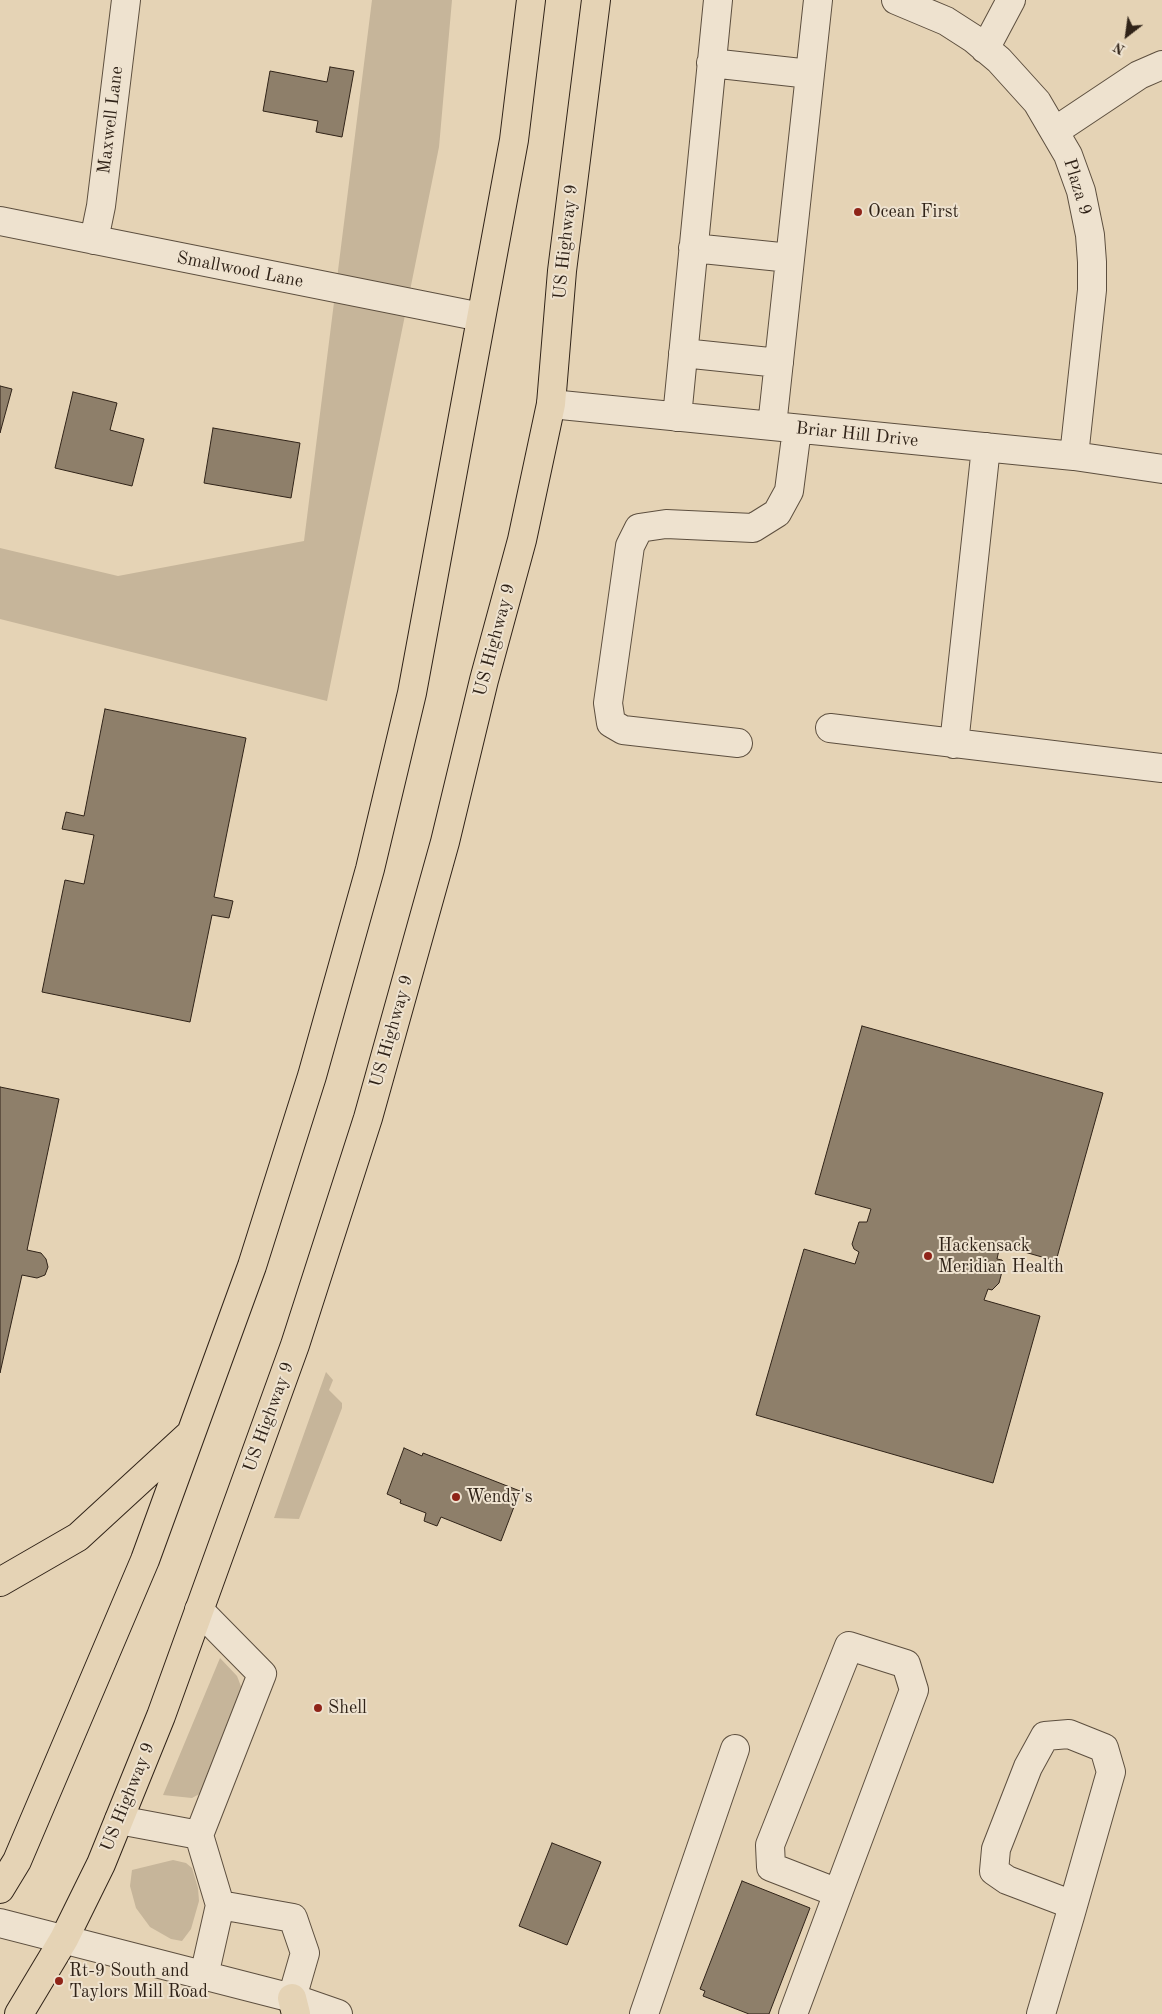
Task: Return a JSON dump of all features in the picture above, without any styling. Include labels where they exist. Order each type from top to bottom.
[{"type":"highway","points":[[0,1889],[17,1861],[145,1560],[194,1431],[252,1266],[312,1076],[370,868],[412,693],[514,140],[531,0]]},
{"type":"highway","name":"US Highway 9","points":[[19,2014],[64,1939],[101,1864],[161,1716],[295,1345],[368,1118],[445,842],[484,680],[522,540],[551,404],[562,270],[596,0]]},
{"type":"highway","points":[[0,1582],[78,1537],[194,1431]]},
{"type":"street","name":"Maxwell Lane","points":[[94,240],[101,206],[126,0]]},
{"type":"street","points":[[677,417],[718,0]]},
{"type":"street","points":[[738,743],[623,730],[612,723],[608,702],[630,546],[639,528],[666,524],[753,528],[777,513],[789,491],[779,363],[818,0]]},
{"type":"street","name":"Plaza 9","points":[[896,0],[946,21],[999,60],[1037,102],[1068,155],[1081,191],[1090,235],[1092,262],[1092,290],[1074,456]]},
{"type":"street","points":[[985,49],[1011,0]]},
{"type":"street","points":[[711,63],[810,74]]},
{"type":"street","points":[[1055,131],[1139,75],[1162,65]]},
{"type":"street","name":"Smallwood Lane","points":[[0,220],[480,317]]},
{"type":"street","points":[[693,248],[790,258]]},
{"type":"street","points":[[683,353],[779,363]]},
{"type":"street","name":"Briar Hill Drive","points":[[551,404],[1074,456],[1162,469]]},
{"type":"street","points":[[954,744],[986,447]]},
{"type":"street","points":[[830,728],[1162,768]]},
{"type":"street","points":[[199,1610],[262,1674],[199,1835],[220,1905],[204,1976]]},
{"type":"street","points":[[793,2014],[914,1690],[906,1664],[850,1646],[770,1845],[772,1867],[838,1893]]},
{"type":"street","points":[[1040,2014],[1073,1905],[1111,1772],[1104,1748],[1069,1734],[1045,1736],[1028,1767],[996,1849],[994,1871],[1007,1880],[1073,1905]]},
{"type":"street","points":[[644,2014],[735,1748]]},
{"type":"street","points":[[119,1820],[199,1835]]},
{"type":"street","points":[[220,1905],[293,1918],[305,1953],[294,2006]]},
{"type":"street","points":[[0,1923],[204,1976],[294,2006],[338,2014]]},
{"type":"shaded area","points":[[372,0],[452,0],[439,147],[327,701],[0,619],[0,548],[118,576],[304,541]]},
{"type":"shaded area","points":[[326,1372],[333,1380],[329,1390],[342,1403],[342,1408],[299,1519],[274,1518]]},
{"type":"shaded area","points":[[220,1658],[237,1676],[242,1689],[203,1792],[192,1798],[163,1795]]},
{"type":"shaded area","points":[[173,1860],[186,1863],[192,1868],[198,1888],[199,1901],[191,1929],[182,1941],[171,1939],[150,1927],[136,1908],[130,1886],[132,1870]]},
{"type":"building","points":[[330,67],[354,71],[342,137],[316,132],[318,121],[263,111],[270,71],[327,82]]},
{"type":"building","points":[[0,386],[12,389],[0,433]]},
{"type":"building","points":[[73,392],[117,403],[110,430],[144,439],[132,486],[55,468]]},
{"type":"building","points":[[213,428],[300,443],[291,498],[204,483]]},
{"type":"building","points":[[105,709],[246,738],[214,897],[233,901],[229,918],[212,915],[190,1022],[42,992],[65,880],[84,884],[94,835],[62,829],[66,812],[84,816]]},
{"type":"building","name":"Hackensack Meridian Health","points":[[862,1026],[1103,1093],[1056,1261],[1000,1245],[997,1259],[1002,1260],[1004,1264],[999,1283],[992,1290],[988,1289],[984,1300],[1040,1316],[993,1483],[756,1415],[804,1249],[855,1264],[859,1252],[854,1249],[852,1244],[859,1222],[867,1222],[871,1209],[815,1194]]},
{"type":"building","points":[[0,1087],[59,1099],[27,1250],[41,1253],[46,1259],[48,1267],[45,1275],[37,1278],[22,1275],[0,1373]]},
{"type":"building","name":"Wendy's","points":[[404,1448],[422,1456],[423,1453],[520,1491],[501,1541],[441,1517],[437,1526],[424,1521],[426,1513],[400,1503],[401,1500],[387,1494]]},
{"type":"building","points":[[552,1843],[601,1862],[567,1945],[519,1926]]},
{"type":"building","points":[[742,1881],[810,1908],[769,2014],[749,2014],[703,1996],[705,1991],[700,1989]]},
{"type":"place","name":"Ocean First","points":[[858,212]]},
{"type":"place","name":"Hackensack Meridian Health","points":[[928,1256]]},
{"type":"place","name":"Wendy's","points":[[456,1497]]},
{"type":"place","name":"Shell","points":[[318,1708]]},
{"type":"place","name":"Rt-9 South and Taylors Mill Road","points":[[59,1981]]}]
